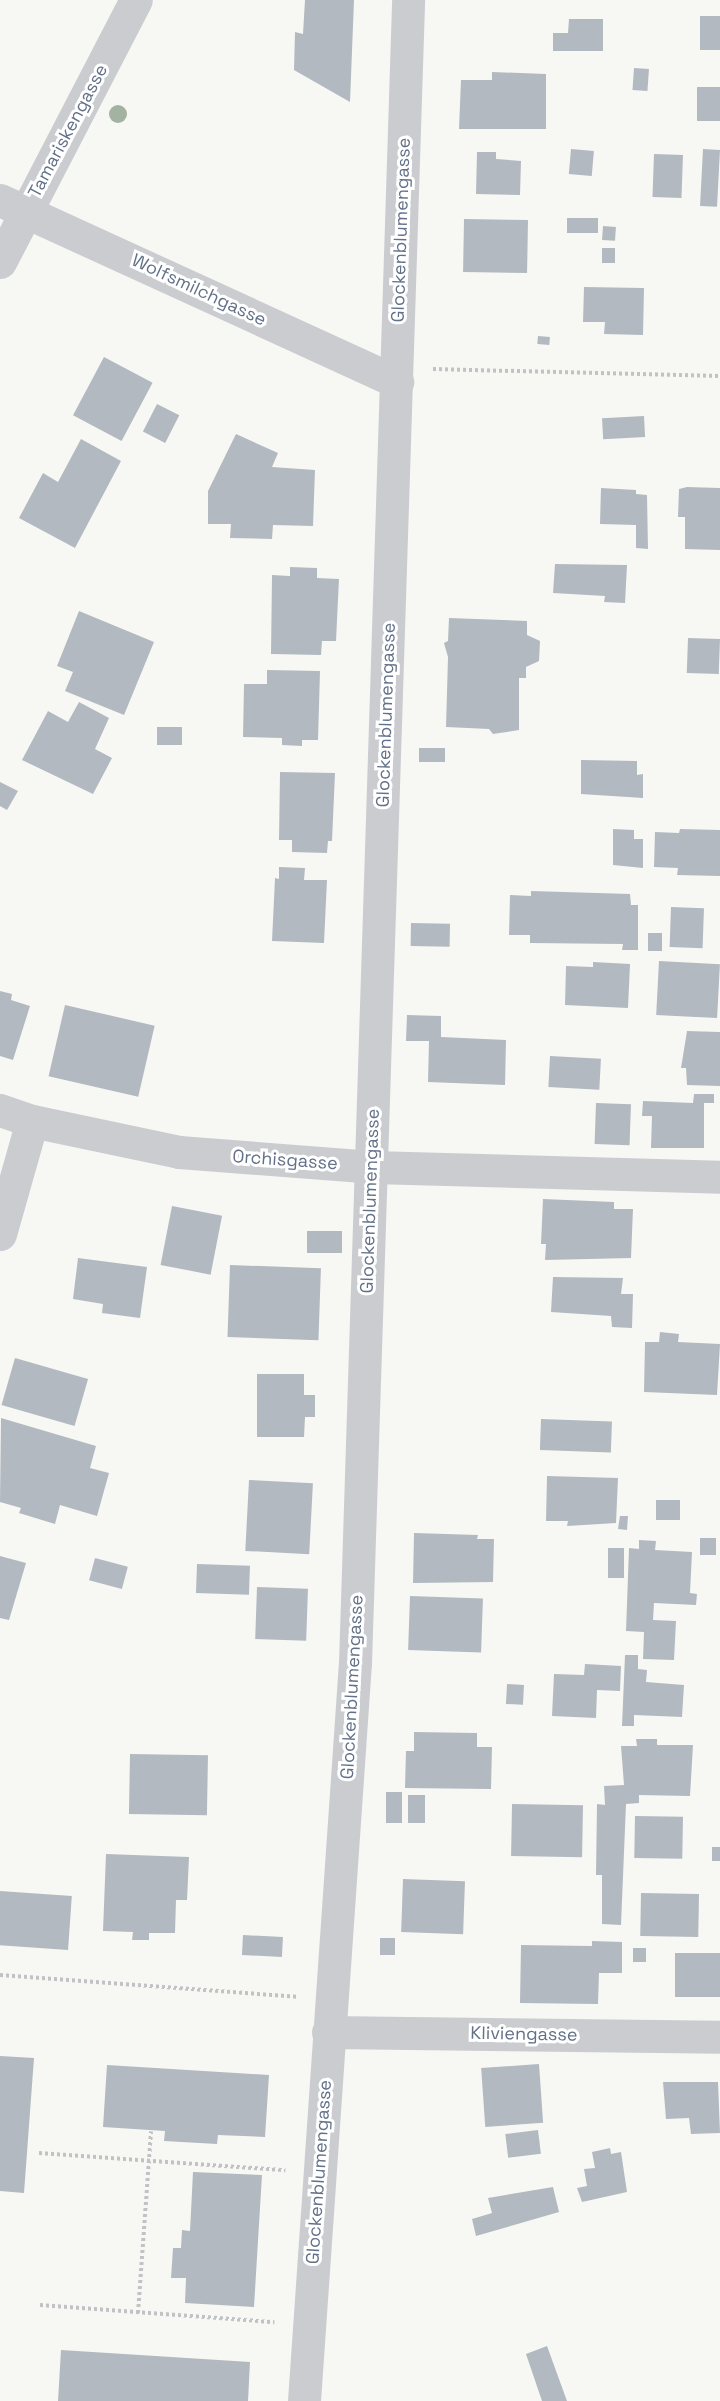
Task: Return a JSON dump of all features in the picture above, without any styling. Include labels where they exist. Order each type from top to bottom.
[{"type":"street","name":"Tamariskengasse","points":[[0,261],[13,205],[136,0]]},
{"type":"street","name":"Glockenblumengasse","points":[[304,2401],[354,1663],[372,1167],[408,0]]},
{"type":"street","name":"Wolfsmilchgasse","points":[[13,205],[397,375]]},
{"type":"street","name":"Orchisgasse","points":[[0,1110],[32,1121],[179,1152],[372,1167],[720,1177]]},
{"type":"street","points":[[0,1234],[32,1121]]},
{"type":"street","name":"Kliviengasse","points":[[328,2032],[720,2037]]},
{"type":"path","points":[[397,375],[720,376]]},
{"type":"path","points":[[0,1975],[331,2000]]},
{"type":"path","points":[[138,2313],[151,2131]]},
{"type":"path","points":[[39,2153],[291,2170]]},
{"type":"path","points":[[40,2305],[284,2323]]},
{"type":"building","points":[[305,0],[354,0],[350,102],[294,70],[295,32],[303,34]]},
{"type":"building","points":[[700,16],[720,16],[720,50],[700,50]]},
{"type":"building","points":[[569,19],[603,19],[603,51],[553,51],[553,33],[568,33]]},
{"type":"building","points":[[634,68],[649,69],[647,91],[632,90]]},
{"type":"building","points":[[492,72],[546,74],[546,129],[459,129],[461,80],[492,80]]},
{"type":"building","points":[[697,87],[720,87],[720,121],[697,121]]},
{"type":"building","points":[[571,149],[594,151],[592,176],[569,174]]},
{"type":"building","points":[[703,149],[720,150],[717,207],[700,206]]},
{"type":"building","points":[[477,152],[496,152],[496,159],[521,161],[520,195],[476,194]]},
{"type":"building","points":[[654,154],[683,155],[681,198],[652,197]]},
{"type":"building","points":[[567,218],[598,218],[598,233],[567,233]]},
{"type":"building","points":[[464,219],[528,220],[527,273],[463,272]]},
{"type":"building","points":[[603,226],[616,227],[615,241],[602,240]]},
{"type":"building","points":[[602,248],[615,248],[615,263],[602,263]]},
{"type":"building","points":[[584,287],[644,288],[643,335],[604,334],[605,322],[583,322]]},
{"type":"building","points":[[538,336],[550,337],[549,345],[537,344]]},
{"type":"building","points":[[104,357],[153,383],[122,441],[73,415]]},
{"type":"building","points":[[157,404],[179,415],[165,443],[143,432]]},
{"type":"building","points":[[644,416],[645,437],[603,439],[602,418]]},
{"type":"building","points":[[236,434],[278,453],[272,467],[315,470],[313,526],[273,525],[272,539],[230,538],[231,524],[208,524],[208,491]]},
{"type":"building","points":[[81,439],[121,461],[75,548],[19,518],[43,473],[58,482]]},
{"type":"building","points":[[687,487],[720,488],[720,550],[685,549],[685,517],[678,517],[679,489]]},
{"type":"building","points":[[601,488],[636,490],[636,494],[647,495],[648,549],[636,548],[636,525],[600,524]]},
{"type":"building","points":[[555,564],[627,565],[625,603],[604,602],[605,596],[553,593]]},
{"type":"building","points":[[290,567],[317,568],[317,578],[339,579],[336,641],[322,641],[321,655],[271,654],[272,575],[290,576]]},
{"type":"building","points":[[79,611],[154,642],[124,715],[65,691],[73,672],[57,666]]},
{"type":"building","points":[[449,618],[527,621],[527,635],[540,641],[539,661],[526,667],[526,678],[519,678],[519,730],[493,734],[489,729],[446,727],[448,657],[444,643],[448,641]]},
{"type":"building","points":[[688,638],[720,639],[719,674],[687,673]]},
{"type":"building","points":[[267,670],[320,671],[318,740],[302,740],[302,746],[282,745],[282,738],[243,737],[244,684],[267,684]]},
{"type":"building","points":[[79,702],[109,718],[95,749],[112,758],[93,794],[22,760],[48,711],[68,722]]},
{"type":"building","points":[[157,727],[182,727],[182,745],[157,745]]},
{"type":"building","points":[[419,748],[445,748],[445,762],[419,762]]},
{"type":"building","points":[[581,760],[637,761],[637,775],[643,774],[643,798],[581,794]]},
{"type":"building","points":[[280,772],[335,773],[332,841],[328,841],[327,853],[292,852],[292,840],[279,840]]},
{"type":"building","points":[[0,782],[18,791],[7,810],[0,806]]},
{"type":"building","points":[[613,829],[634,830],[634,839],[643,839],[643,868],[613,865]]},
{"type":"building","points":[[680,829],[720,830],[720,876],[677,875],[678,868],[654,867],[655,832],[679,833]]},
{"type":"building","points":[[279,867],[305,868],[304,880],[327,880],[324,943],[272,941],[275,878],[279,879]]},
{"type":"building","points":[[531,891],[630,894],[631,905],[638,905],[638,950],[622,950],[623,944],[530,943],[530,935],[509,935],[510,895],[531,896]]},
{"type":"building","points":[[671,907],[704,908],[703,948],[670,947]]},
{"type":"building","points":[[411,923],[450,924],[450,947],[411,946]]},
{"type":"building","points":[[648,933],[662,933],[662,951],[648,951]]},
{"type":"building","points":[[659,961],[720,964],[717,1018],[656,1015]]},
{"type":"building","points":[[593,962],[630,964],[628,1008],[565,1005],[566,966],[593,967]]},
{"type":"building","points":[[0,991],[12,994],[11,1000],[30,1006],[13,1060],[0,1056]]},
{"type":"building","points":[[65,1005],[155,1026],[138,1097],[49,1076]]},
{"type":"building","points":[[407,1015],[441,1016],[441,1037],[506,1040],[505,1085],[428,1082],[429,1041],[406,1041]]},
{"type":"building","points":[[687,1031],[720,1032],[720,1086],[687,1085],[686,1068],[681,1068]]},
{"type":"building","points":[[550,1056],[601,1059],[599,1090],[548,1087]]},
{"type":"building","points":[[694,1094],[714,1094],[714,1103],[704,1103],[704,1148],[651,1148],[652,1116],[642,1116],[643,1101],[693,1103]]},
{"type":"building","points":[[596,1103],[631,1104],[630,1145],[595,1144]]},
{"type":"building","points":[[543,1199],[614,1202],[614,1209],[633,1209],[631,1258],[545,1260],[546,1244],[541,1244]]},
{"type":"building","points":[[172,1206],[222,1216],[211,1275],[161,1265]]},
{"type":"building","points":[[307,1231],[342,1231],[342,1253],[307,1253]]},
{"type":"building","points":[[78,1258],[147,1267],[140,1318],[102,1313],[103,1304],[73,1299]]},
{"type":"building","points":[[230,1265],[321,1268],[318,1340],[227,1337]]},
{"type":"building","points":[[553,1277],[623,1278],[621,1294],[633,1294],[632,1328],[612,1327],[611,1316],[551,1312]]},
{"type":"building","points":[[660,1332],[679,1334],[678,1342],[720,1344],[717,1395],[644,1392],[645,1342],[659,1342]]},
{"type":"building","points":[[15,1358],[88,1379],[75,1426],[1,1405]]},
{"type":"building","points":[[257,1374],[304,1374],[304,1395],[315,1395],[315,1417],[305,1417],[304,1437],[257,1437]]},
{"type":"building","points":[[1,1418],[96,1446],[90,1468],[109,1473],[97,1516],[60,1505],[55,1524],[19,1513],[21,1508],[0,1502]]},
{"type":"building","points":[[541,1419],[612,1421],[611,1452],[540,1450]]},
{"type":"building","points":[[547,1476],[618,1478],[616,1523],[567,1526],[568,1521],[546,1521]]},
{"type":"building","points":[[249,1480],[313,1483],[309,1554],[245,1551]]},
{"type":"building","points":[[656,1500],[680,1500],[680,1520],[656,1520]]},
{"type":"building","points":[[620,1516],[628,1516],[627,1530],[618,1529]]},
{"type":"building","points":[[414,1533],[478,1535],[477,1539],[494,1539],[493,1582],[413,1583]]},
{"type":"building","points":[[700,1538],[716,1538],[716,1555],[700,1555]]},
{"type":"building","points":[[639,1540],[656,1541],[655,1550],[692,1552],[690,1593],[697,1594],[696,1605],[654,1603],[653,1620],[676,1621],[674,1660],[643,1659],[644,1632],[626,1631],[629,1548],[639,1549]]},
{"type":"building","points":[[608,1548],[624,1548],[624,1578],[608,1578]]},
{"type":"building","points":[[0,1556],[26,1563],[9,1620],[0,1618]]},
{"type":"building","points":[[95,1558],[128,1567],[122,1589],[89,1580]]},
{"type":"building","points":[[197,1564],[250,1566],[249,1595],[196,1593]]},
{"type":"building","points":[[257,1587],[308,1589],[306,1641],[255,1639]]},
{"type":"building","points":[[410,1596],[483,1599],[481,1653],[408,1650]]},
{"type":"building","points":[[625,1655],[638,1655],[638,1669],[647,1670],[646,1682],[684,1685],[682,1717],[634,1715],[634,1726],[622,1726]]},
{"type":"building","points":[[585,1664],[621,1666],[620,1691],[597,1690],[596,1718],[552,1716],[554,1674],[584,1675]]},
{"type":"building","points":[[507,1684],[524,1685],[523,1705],[506,1704]]},
{"type":"building","points":[[414,1732],[477,1733],[477,1747],[492,1747],[491,1789],[405,1788],[406,1751],[414,1751]]},
{"type":"building","points":[[636,1739],[657,1739],[657,1745],[693,1745],[690,1796],[639,1795],[639,1803],[626,1804],[621,1925],[602,1924],[602,1875],[596,1875],[597,1804],[605,1805],[604,1786],[624,1785],[621,1746],[637,1746]]},
{"type":"building","points":[[130,1754],[208,1755],[207,1815],[129,1814]]},
{"type":"building","points":[[386,1792],[402,1792],[402,1823],[386,1823]]},
{"type":"building","points":[[408,1795],[425,1795],[425,1823],[408,1823]]},
{"type":"building","points":[[512,1804],[583,1805],[582,1857],[511,1856]]},
{"type":"building","points":[[635,1816],[683,1817],[682,1859],[634,1858]]},
{"type":"building","points":[[712,1847],[720,1847],[720,1861],[712,1861]]},
{"type":"building","points":[[106,1854],[189,1857],[187,1900],[176,1900],[175,1933],[149,1933],[149,1940],[132,1940],[133,1932],[103,1931]]},
{"type":"building","points":[[403,1879],[465,1881],[463,1934],[401,1932]]},
{"type":"building","points":[[0,1891],[72,1896],[68,1950],[0,1945]]},
{"type":"building","points":[[641,1893],[699,1894],[698,1937],[640,1936]]},
{"type":"building","points":[[243,1935],[283,1937],[282,1957],[242,1955]]},
{"type":"building","points":[[380,1938],[395,1938],[395,1955],[380,1955]]},
{"type":"building","points":[[592,1941],[622,1942],[622,1973],[599,1973],[598,2004],[520,2003],[521,1945],[592,1946]]},
{"type":"building","points":[[633,1948],[646,1948],[646,1962],[633,1962]]},
{"type":"building","points":[[675,1953],[720,1953],[720,1997],[675,1997]]},
{"type":"building","points":[[0,2056],[34,2058],[24,2193],[0,2191]]},
{"type":"building","points":[[539,2064],[543,2123],[485,2127],[481,2068]]},
{"type":"building","points":[[107,2065],[269,2075],[265,2137],[218,2135],[217,2144],[164,2141],[165,2131],[103,2127]]},
{"type":"building","points":[[663,2082],[718,2082],[720,2133],[691,2134],[689,2118],[666,2119]]},
{"type":"building","points":[[538,2130],[541,2154],[508,2158],[505,2134]]},
{"type":"building","points":[[610,2148],[611,2154],[621,2152],[627,2192],[582,2202],[577,2188],[587,2186],[584,2169],[595,2168],[592,2152]]},
{"type":"building","points":[[193,2172],[262,2175],[254,2307],[185,2303],[186,2278],[171,2278],[173,2248],[181,2248],[182,2230],[190,2231]]},
{"type":"building","points":[[553,2187],[559,2212],[476,2236],[472,2219],[492,2213],[488,2198]]},
{"type":"building","points":[[547,2346],[567,2401],[542,2401],[526,2354]]},
{"type":"building","points":[[61,2350],[250,2362],[248,2401],[58,2401]]}]
